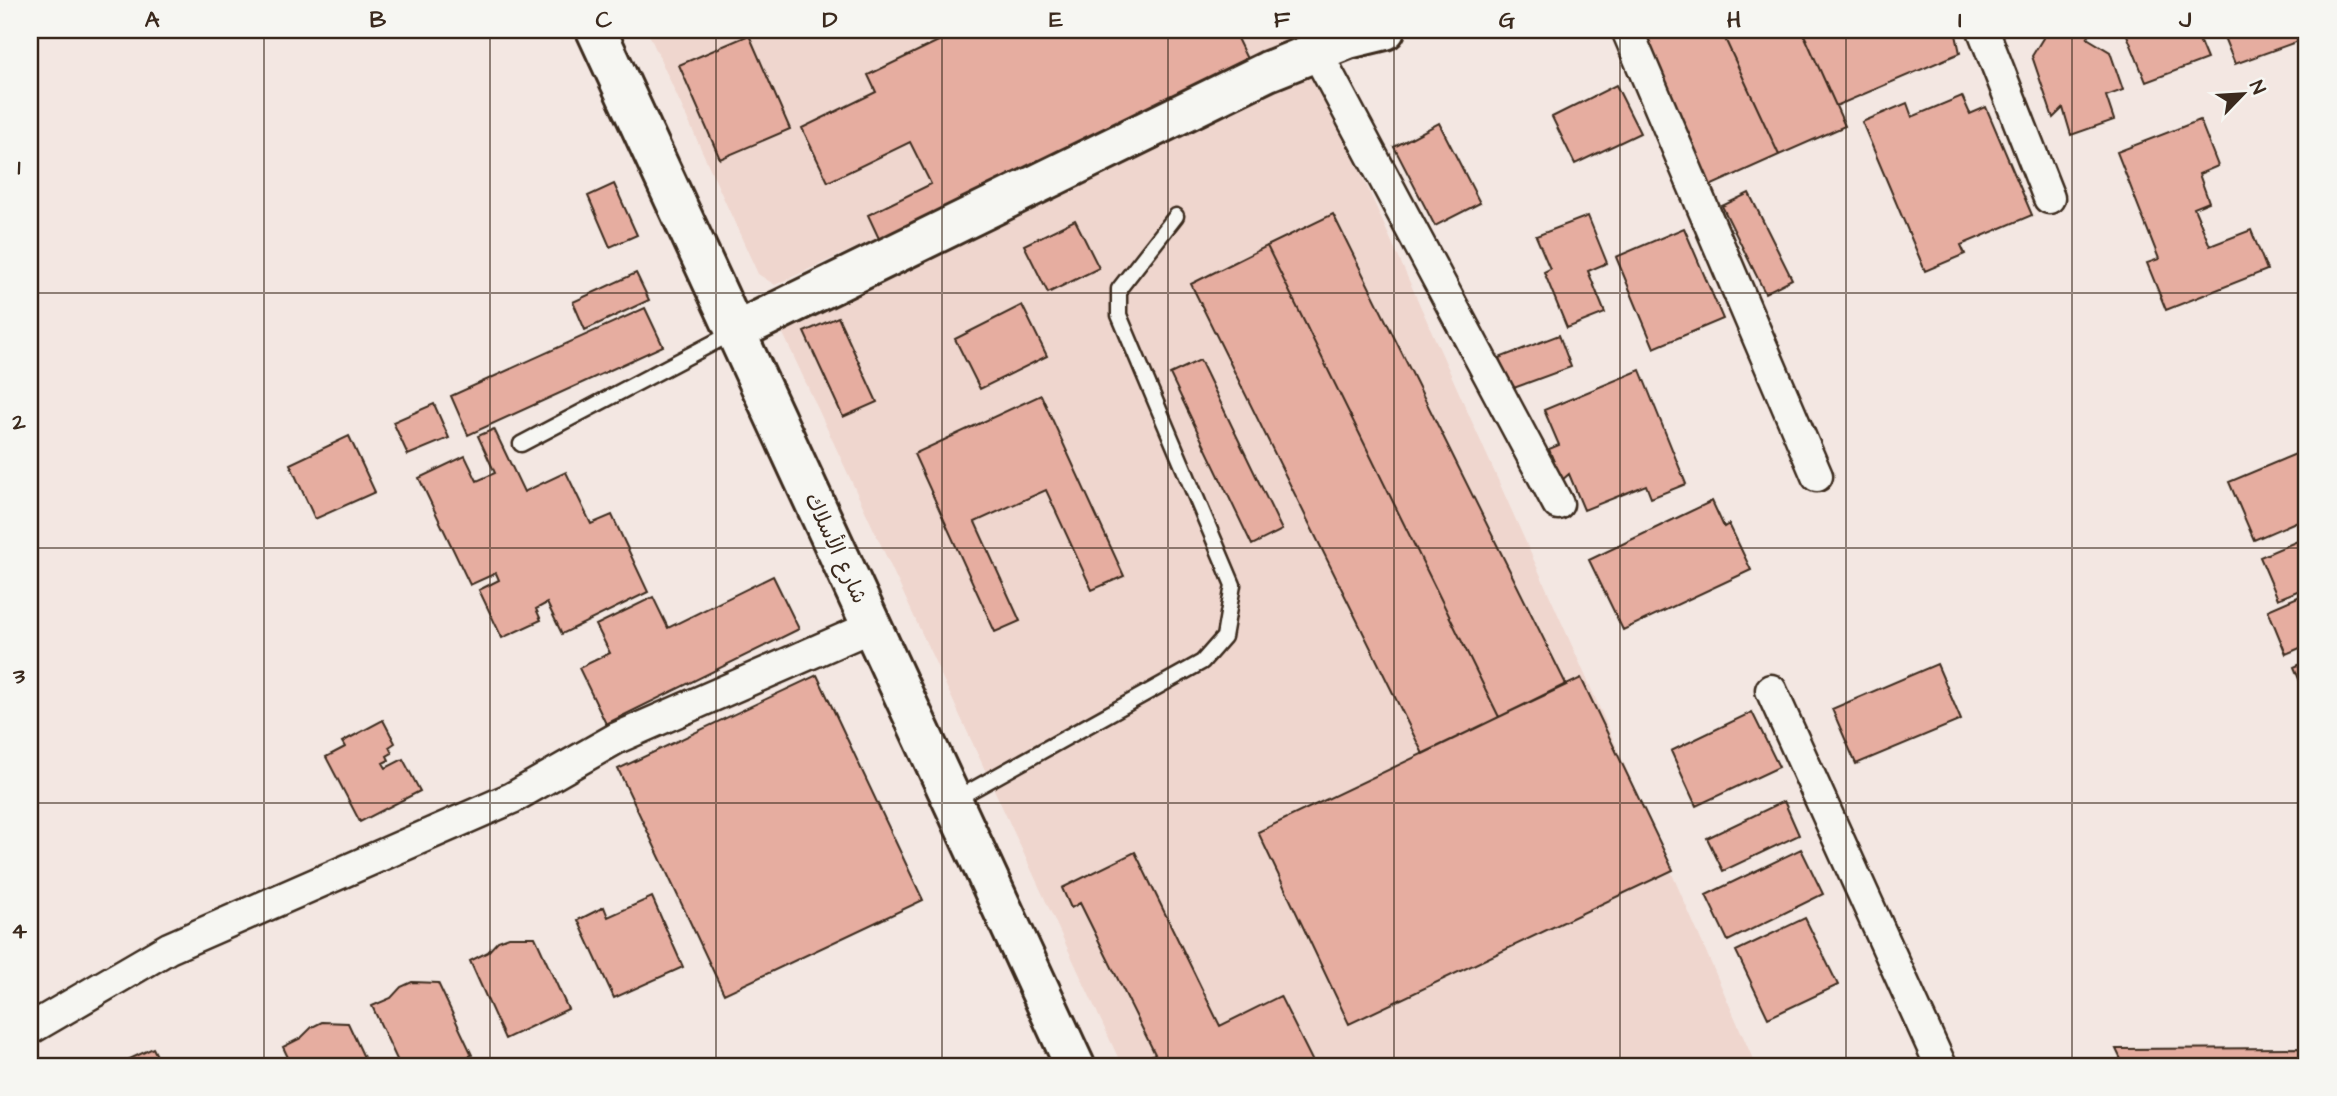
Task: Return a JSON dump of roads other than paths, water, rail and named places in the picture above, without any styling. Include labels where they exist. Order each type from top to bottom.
[{"type":"street","name":"شارع الأسلاك","points":[[596,30],[1075,1066]]},
{"type":"street","points":[[737,331],[1255,77],[1316,51],[1385,30]]},
{"type":"street","points":[[1628,30],[1817,476]]},
{"type":"street","points":[[1983,30],[2049,198]]},
{"type":"street","points":[[1316,51],[1558,504]]},
{"type":"street","points":[[30,1029],[169,948],[512,798],[617,738],[873,626]]},
{"type":"street","points":[[1771,690],[1941,1066]]},
{"type":"lane","points":[[953,801],[1202,662],[1224,637],[1233,586],[1119,315],[1119,289],[1176,216]]},
{"type":"lane","points":[[521,444],[737,331]]}]
